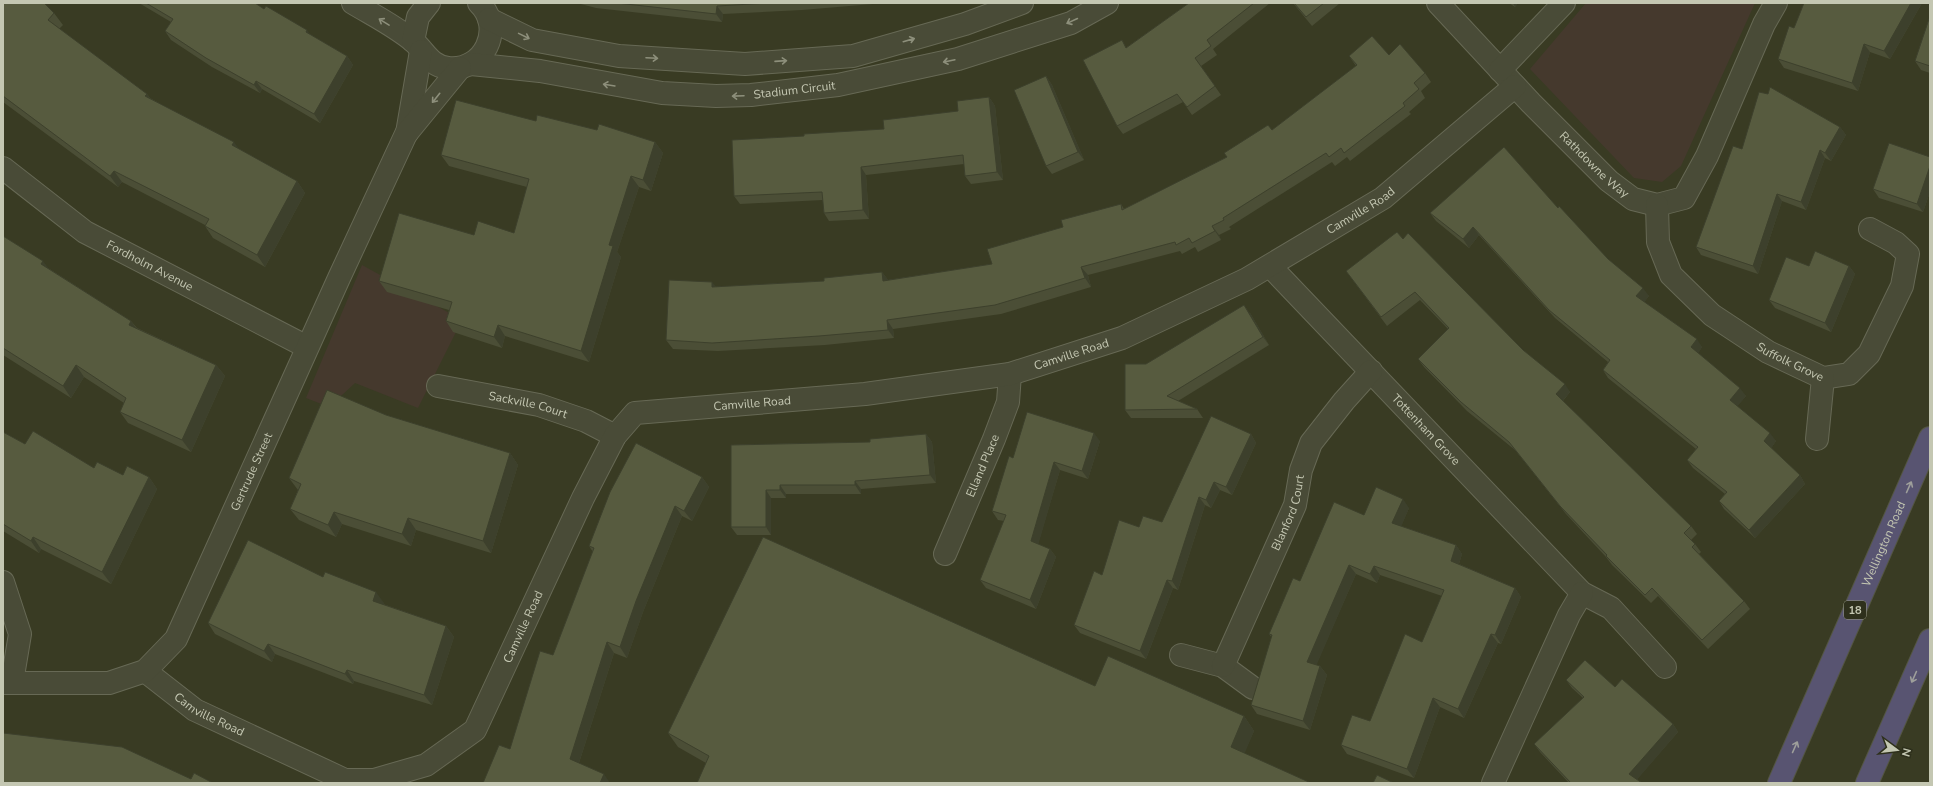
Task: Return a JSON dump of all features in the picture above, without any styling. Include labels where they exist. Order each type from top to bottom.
[{"type":"highway","name":"Wellington Road","points":[[1779,783],[1930,438]]},
{"type":"highway","points":[[1867,783],[1930,640]]},
{"type":"street","points":[[353,3],[417,46]]},
{"type":"street","name":"Gertrude Street","points":[[406,134],[417,46],[418,17],[429,3]]},
{"type":"street","points":[[484,8],[532,40],[619,56],[745,64],[853,56],[964,24],[1022,3]]},
{"type":"street","name":"Stadium Circuit","points":[[417,46],[435,64],[447,68],[466,66],[540,71],[662,93],[716,96],[751,95],[838,85],[958,59],[1071,23],[1107,3]]},
{"type":"street","name":"Rathdowne Way","points":[[1438,3],[1515,86],[1609,181],[1633,199],[1657,205],[1684,198],[1707,156],[1764,24],[1776,3]]},
{"type":"street","points":[[1500,70],[1564,3]]},
{"type":"street","name":"Gertrude Street","points":[[7,682],[56,684],[109,683],[145,671],[176,639],[307,347],[406,134],[466,66],[481,56],[488,45],[491,32],[484,8]]},
{"type":"street","name":"Camville Road","points":[[145,671],[195,710],[345,780],[374,782],[426,765],[475,730],[583,498],[615,436],[635,413],[865,394],[1010,374],[1122,338],[1247,279],[1382,198],[1515,86]]},
{"type":"street","name":"Fordholm Avenue","points":[[3,168],[85,232],[307,347]]},
{"type":"street","name":"Suffolk Grove","points":[[1657,205],[1658,242],[1671,275],[1712,315],[1768,352],[1823,378],[1849,374],[1869,354],[1902,286],[1908,254],[1896,243],[1870,229]]},
{"type":"street","name":"Tottenham Grove","points":[[1270,266],[1582,593],[1611,608],[1665,666]]},
{"type":"street","name":"Blanford Court","points":[[1223,666],[1295,505],[1301,470],[1312,443],[1344,401],[1371,372]]},
{"type":"street","name":"Elland Place","points":[[945,554],[994,439],[1008,402],[1010,374]]},
{"type":"street","points":[[1817,439],[1823,378]]},
{"type":"street","name":"Sackville Court","points":[[438,386],[539,405],[586,421],[615,436]]},
{"type":"street","points":[[3,582],[20,634],[7,682]]},
{"type":"street","points":[[1493,783],[1569,615],[1582,593]]},
{"type":"street","points":[[1181,655],[1223,666],[1253,688]]},
{"type":"shaded area","points":[[1586,3],[1755,3],[1681,166],[1662,182],[1634,178],[1530,69]]},
{"type":"shaded area","points":[[362,265],[462,320],[418,408],[355,383],[329,407],[306,398]]},
{"type":"building","points":[[3,3],[44,3],[54,13],[48,20],[147,94],[145,96],[234,142],[232,145],[297,181],[257,255],[205,226],[209,219],[114,171],[110,176],[3,96]]},
{"type":"building","points":[[146,3],[255,3],[264,9],[266,6],[347,56],[314,114],[256,81],[254,85],[206,58],[165,31],[173,19]]},
{"type":"building","points":[[617,3],[769,3],[717,6],[716,14]]},
{"type":"building","points":[[1189,3],[1254,3],[1207,40],[1211,46],[1195,58],[1215,86],[1187,107],[1177,94],[1117,126],[1083,60],[1122,40],[1126,48]]},
{"type":"building","points":[[1294,3],[1324,3],[1306,17]]},
{"type":"building","points":[[1804,3],[1911,3],[1884,51],[1864,44],[1852,83],[1778,59],[1789,26],[1794,28]]},
{"type":"building","points":[[1930,16],[1930,66],[1915,61]]},
{"type":"building","points":[[1372,36],[1389,55],[1400,44],[1425,73],[1414,83],[1419,89],[1403,103],[1405,106],[1344,153],[1341,148],[1329,157],[1326,153],[1223,218],[1224,220],[1212,226],[1215,231],[1192,243],[1189,238],[1176,245],[1175,242],[1081,267],[1085,278],[995,305],[887,320],[888,330],[712,343],[666,340],[669,280],[712,282],[712,287],[824,281],[824,278],[882,272],[883,281],[992,264],[987,249],[1063,227],[1061,220],[1121,204],[1122,210],[1227,157],[1224,153],[1268,125],[1272,130],[1357,65],[1349,56]]},
{"type":"building","points":[[1046,76],[1078,152],[1046,166],[1014,90]]},
{"type":"building","points":[[1770,87],[1840,127],[1825,153],[1820,150],[1801,202],[1777,194],[1753,266],[1696,247],[1733,146],[1742,149],[1759,92],[1768,94]]},
{"type":"building","points":[[989,97],[997,172],[965,176],[963,155],[861,167],[863,210],[824,213],[822,192],[734,196],[732,140],[804,136],[804,134],[884,129],[883,120],[958,111],[957,101]]},
{"type":"building","points":[[456,100],[536,121],[537,115],[597,130],[599,124],[655,142],[643,180],[631,176],[609,245],[613,246],[581,351],[498,325],[494,337],[446,321],[452,302],[379,281],[399,213],[474,235],[478,221],[514,233],[529,179],[441,155]]},
{"type":"building","points":[[1889,143],[1930,157],[1930,166],[1917,204],[1873,189]]},
{"type":"building","points":[[1504,147],[1558,208],[1559,206],[1608,259],[1643,288],[1636,296],[1697,339],[1691,347],[1740,388],[1730,400],[1770,433],[1764,441],[1800,475],[1749,530],[1719,501],[1727,492],[1687,460],[1698,447],[1603,370],[1610,360],[1549,310],[1473,227],[1463,239],[1430,213]]},
{"type":"building","points":[[1397,232],[1403,239],[1408,233],[1523,350],[1565,384],[1556,394],[1691,526],[1684,533],[1695,544],[1692,547],[1744,601],[1702,640],[1652,588],[1645,595],[1606,556],[1607,555],[1560,506],[1509,442],[1461,402],[1418,359],[1449,328],[1415,292],[1381,317],[1346,271]]},
{"type":"building","points":[[3,236],[43,261],[41,264],[131,321],[129,325],[216,365],[182,440],[120,412],[126,398],[76,365],[63,386],[3,348]]},
{"type":"building","points":[[1815,251],[1849,266],[1825,323],[1769,300],[1786,257],[1809,266]]},
{"type":"building","points":[[1244,305],[1263,337],[1167,396],[1197,409],[1125,410],[1125,364],[1146,364]]},
{"type":"building","points":[[327,390],[386,415],[510,453],[483,541],[408,518],[402,534],[334,512],[328,525],[290,509],[301,484],[289,478]]},
{"type":"building","points":[[1027,412],[1094,433],[1082,471],[1054,462],[1031,541],[1050,549],[1030,600],[980,580],[1006,515],[992,511],[1009,456],[1013,458]]},
{"type":"building","points":[[1211,416],[1251,434],[1226,487],[1214,482],[1206,500],[1199,497],[1172,581],[1167,580],[1140,651],[1074,625],[1094,571],[1102,575],[1119,520],[1139,527],[1143,516],[1162,522]]},
{"type":"building","points":[[33,431],[94,468],[97,462],[123,475],[127,466],[149,477],[102,572],[33,537],[31,541],[3,524],[3,432],[25,444]]},
{"type":"building","points":[[926,434],[930,475],[855,481],[855,485],[780,485],[780,490],[766,490],[766,527],[731,527],[731,445],[870,442],[870,439]]},
{"type":"building","points":[[636,443],[702,477],[684,511],[675,506],[636,601],[620,647],[607,642],[570,759],[604,774],[600,783],[483,783],[499,745],[510,749],[540,651],[553,655],[594,548],[589,546],[610,492]]},
{"type":"building","points":[[1376,487],[1403,499],[1392,523],[1456,545],[1451,561],[1515,588],[1495,635],[1491,634],[1458,709],[1433,698],[1407,769],[1341,745],[1352,715],[1370,721],[1405,634],[1422,642],[1444,590],[1374,566],[1370,574],[1349,565],[1307,662],[1320,666],[1303,721],[1251,705],[1272,635],[1269,634],[1293,578],[1300,581],[1334,502],[1364,515]]},
{"type":"building","points":[[763,537],[1095,686],[1108,656],[1244,716],[1231,747],[1311,783],[697,783],[709,756],[668,733]]},
{"type":"building","points":[[248,540],[323,577],[325,572],[376,592],[373,601],[446,626],[424,695],[347,670],[345,674],[268,644],[264,651],[208,623]]},
{"type":"building","points":[[1585,660],[1615,687],[1622,679],[1673,724],[1629,774],[1642,783],[1571,783],[1534,744],[1584,697],[1566,680]]},
{"type":"building","points":[[3,733],[122,747],[191,779],[194,773],[213,783],[3,783]]},
{"type":"building","points":[[1377,775],[1394,783],[1373,783]]}]
